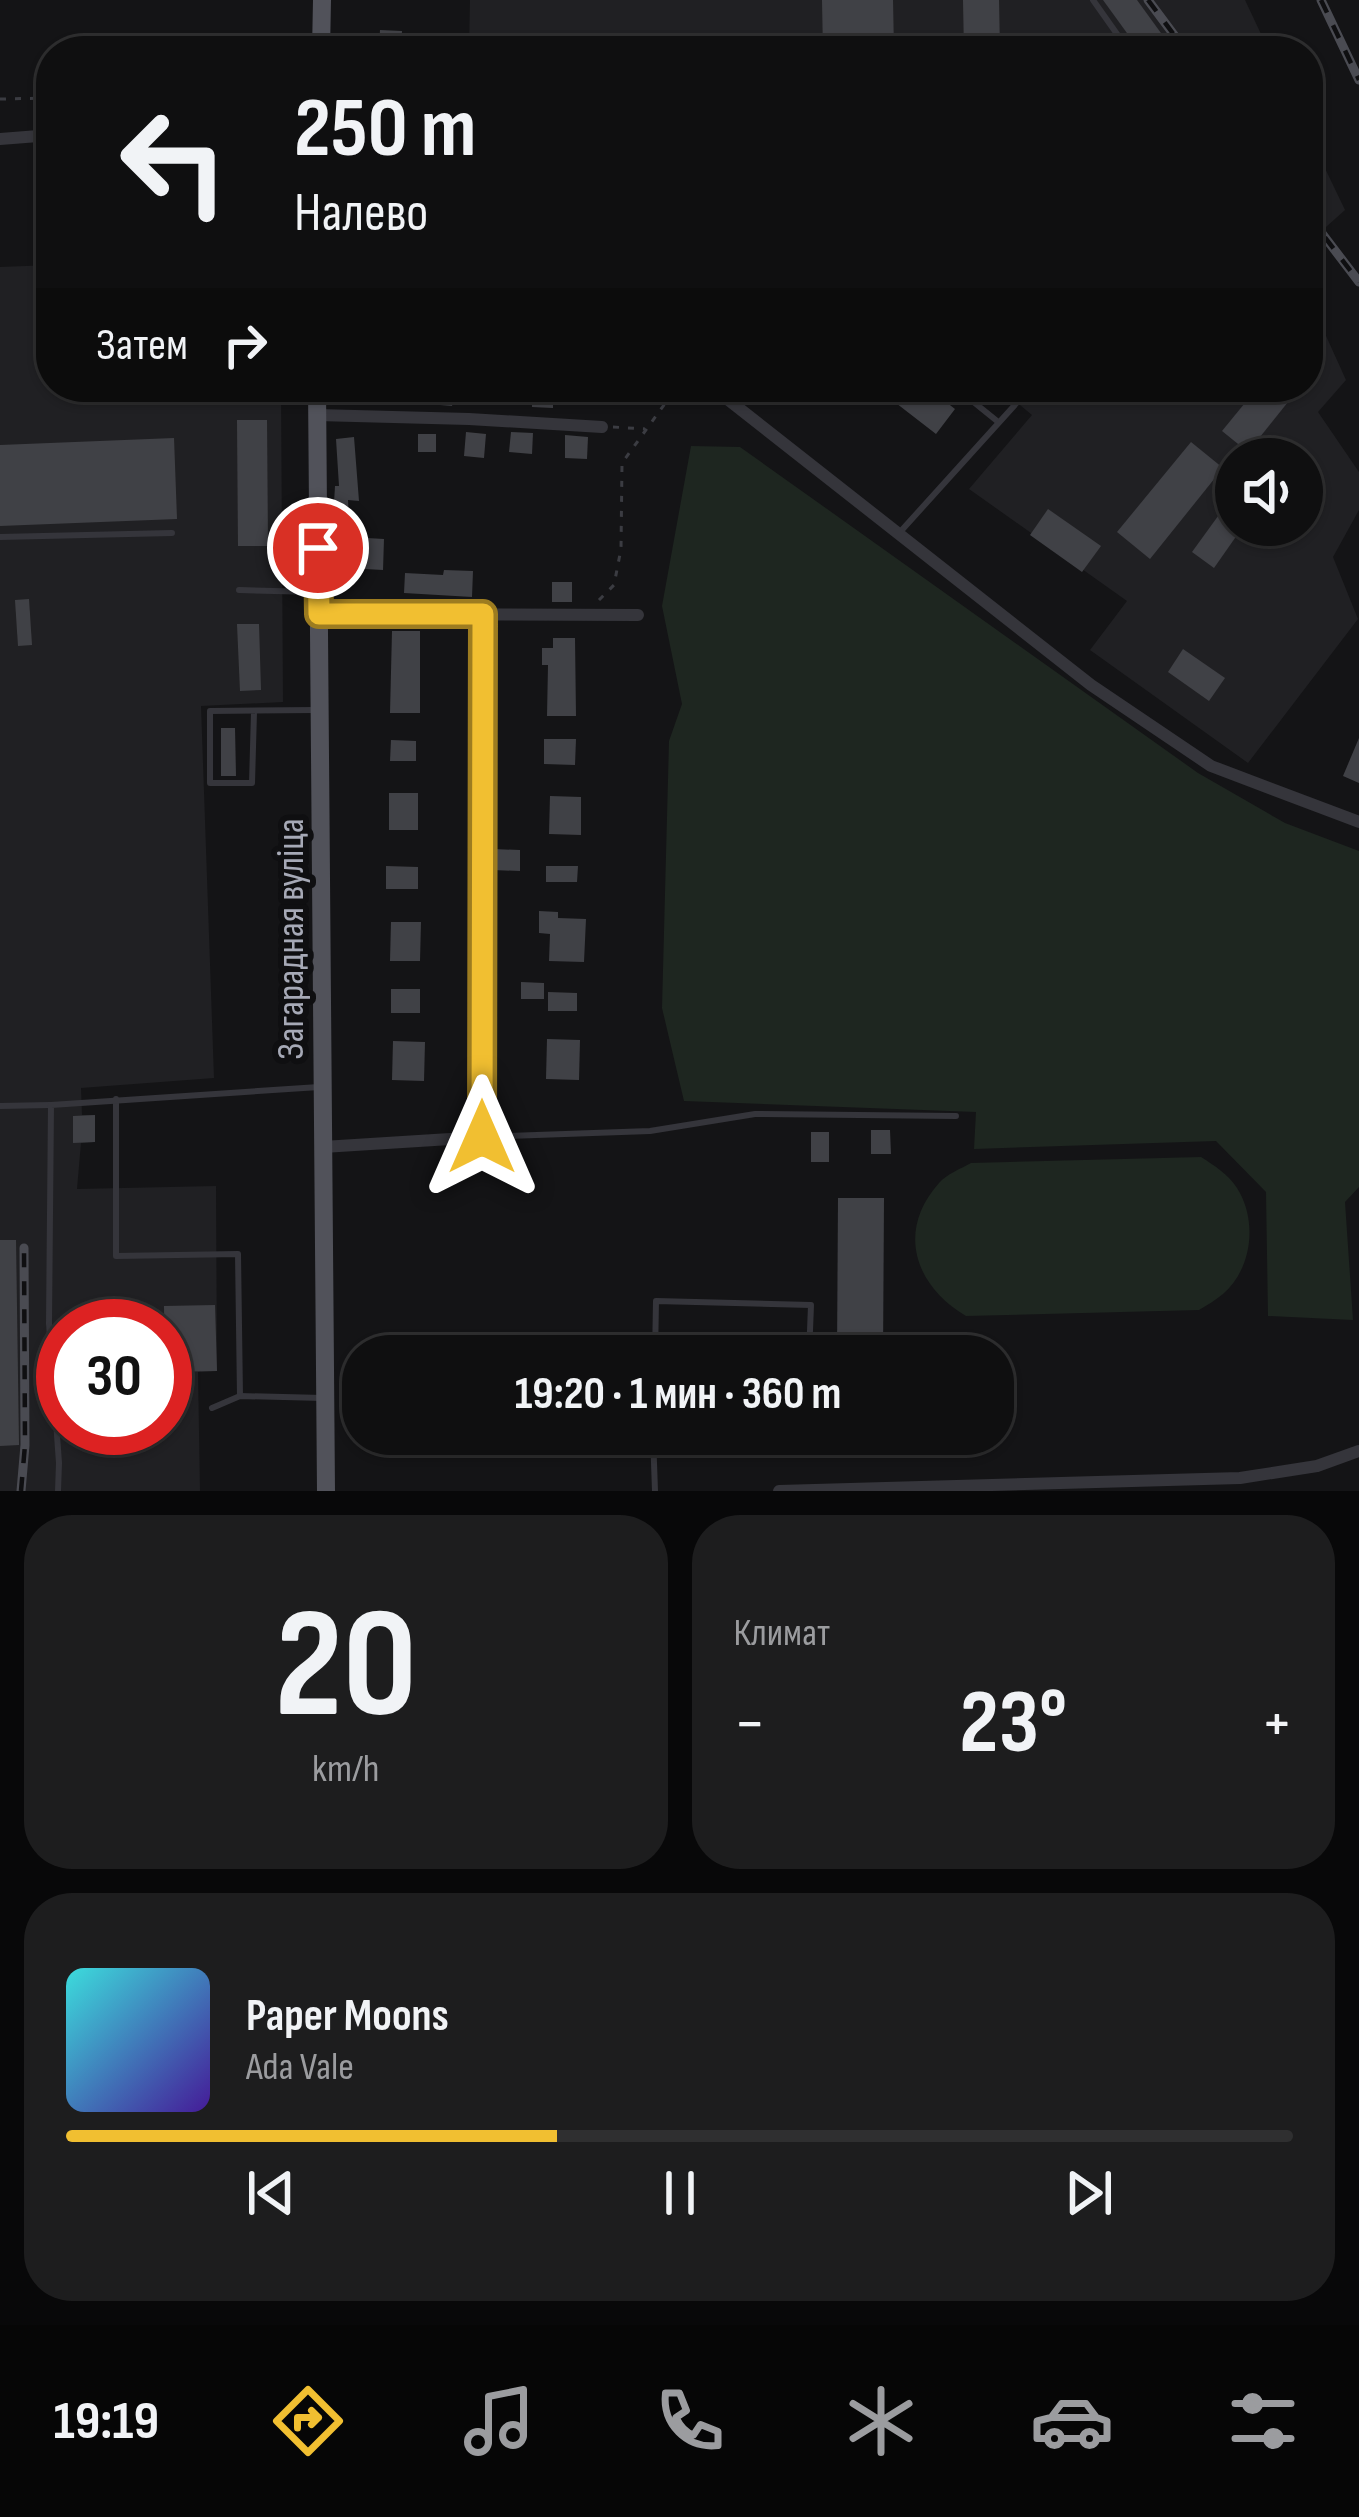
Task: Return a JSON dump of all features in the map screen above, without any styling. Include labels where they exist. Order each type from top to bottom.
[{"type":"main road","points":[[321,36],[322,0]]},
{"type":"main road","name":"Загарадная вуліца","points":[[317,402],[326,1491]]},
{"type":"street","points":[[0,139],[36,136]]},
{"type":"street","points":[[734,402],[1091,685],[1210,766],[1359,822]]},
{"type":"street","points":[[317,415],[602,427]]},
{"type":"street","points":[[319,614],[638,615]]},
{"type":"street","points":[[323,1147],[482,1137],[483,614]]},
{"type":"street","points":[[779,1491],[947,1490],[1240,1478],[1317,1466],[1359,1451]]},
{"type":"lane","points":[[1093,0],[1118,36]]},
{"type":"lane","points":[[973,402],[998,422]]},
{"type":"lane","points":[[899,533],[1016,402]]},
{"type":"lane","points":[[0,536],[172,532]]},
{"type":"lane","points":[[239,590],[319,592]]},
{"type":"lane","points":[[254,712],[252,783],[210,783],[210,711],[320,710]]},
{"type":"lane","points":[[0,1106],[322,1087]]},
{"type":"lane","points":[[116,1100],[116,1256],[238,1255],[240,1396]]},
{"type":"lane","points":[[51,1105],[49,1323],[58,1491]]},
{"type":"lane","points":[[482,1137],[650,1131],[755,1114],[956,1116]]},
{"type":"lane","points":[[655,1335],[656,1301],[811,1305],[809,1335]]},
{"type":"lane","points":[[212,1408],[240,1396],[326,1397]]},
{"type":"lane","points":[[654,1455],[655,1491]]},
{"type":"path","points":[[0,99],[36,98]]},
{"type":"path","points":[[579,614],[614,585],[621,549],[622,463],[666,402]]},
{"type":"path","points":[[602,427],[647,429]]},
{"type":"shaded area","points":[[470,0],[1245,0],[1262,36],[469,36]]},
{"type":"shaded area","points":[[1323,164],[1345,210],[1323,230]]},
{"type":"shaded area","points":[[36,266],[36,402],[281,402],[283,702],[201,706],[214,1078],[81,1088],[82,1115],[95,1115],[95,1142],[81,1143],[77,1189],[216,1186],[217,1371],[198,1372],[200,1491],[0,1491],[0,267]]},
{"type":"shaded area","points":[[1323,329],[1346,380],[1318,412],[1359,472],[1359,510],[1333,557],[1358,619],[1248,763],[1090,650],[1127,601],[969,489],[1032,415],[1016,402],[1323,402]]},
{"type":"shaded area","points":[[691,446],[740,447],[1198,773],[1285,823],[1359,851],[1359,1187],[1345,1202],[1353,1320],[1268,1316],[1266,1192],[1216,1141],[974,1149],[976,1112],[684,1101],[662,1008],[669,741],[682,704],[662,606]]},
{"type":"shaded area","points":[[1201,1157],[1237,1188],[1248,1215],[1249,1244],[1233,1284],[1199,1310],[966,1316],[934,1289],[917,1256],[915,1238],[926,1201],[942,1180],[971,1163]]},
{"type":"building","points":[[822,0],[893,0],[894,36],[823,36]]},
{"type":"building","points":[[963,0],[999,0],[1000,36],[964,36]]},
{"type":"building","points":[[1103,0],[1137,0],[1163,36],[1129,36]]},
{"type":"building","points":[[380,30],[402,31],[402,36],[380,36]]},
{"type":"building","points":[[532,402],[553,402],[553,408],[532,407]]},
{"type":"building","points":[[895,402],[946,402],[955,409],[936,434]]},
{"type":"building","points":[[1246,402],[1288,402],[1259,438],[1231,438],[1222,431]]},
{"type":"building","points":[[237,420],[267,420],[268,546],[238,546]]},
{"type":"building","points":[[466,432],[486,434],[484,458],[464,456]]},
{"type":"building","points":[[511,432],[533,433],[532,454],[509,452]]},
{"type":"building","points":[[418,434],[436,434],[436,452],[418,452]]},
{"type":"building","points":[[565,435],[588,437],[587,459],[565,458]]},
{"type":"building","points":[[354,437],[359,501],[348,500],[349,520],[333,520],[335,486],[339,486],[336,439]]},
{"type":"building","points":[[174,438],[177,519],[0,526],[0,445]]},
{"type":"building","points":[[1191,442],[1215,462],[1215,478],[1150,559],[1117,532]]},
{"type":"building","points":[[1048,509],[1101,546],[1082,572],[1030,535]]},
{"type":"building","points":[[1215,520],[1215,546],[1229,546],[1214,568],[1192,552]]},
{"type":"building","points":[[367,538],[384,539],[383,570],[365,569]]},
{"type":"building","points":[[444,570],[473,571],[472,597],[404,593],[405,573],[443,575]]},
{"type":"building","points":[[552,582],[572,582],[572,602],[552,602]]},
{"type":"building","points":[[29,599],[32,645],[18,646],[15,600]]},
{"type":"building","points":[[237,624],[259,624],[261,690],[240,691]]},
{"type":"building","points":[[392,631],[420,631],[420,713],[390,713]]},
{"type":"building","points":[[553,638],[575,638],[576,716],[547,716],[548,665],[542,665],[542,648],[553,648]]},
{"type":"building","points":[[1183,649],[1225,678],[1209,701],[1168,672]]},
{"type":"building","points":[[221,728],[235,728],[236,776],[221,776]]},
{"type":"building","points":[[1359,738],[1359,783],[1343,776]]},
{"type":"building","points":[[544,739],[576,739],[575,765],[544,764]]},
{"type":"building","points":[[391,740],[416,741],[416,761],[390,761]]},
{"type":"building","points":[[389,793],[418,793],[418,830],[389,830]]},
{"type":"building","points":[[550,796],[581,797],[581,835],[549,834]]},
{"type":"building","points":[[493,849],[520,850],[520,871],[493,870]]},
{"type":"building","points":[[386,866],[418,867],[418,889],[386,889]]},
{"type":"building","points":[[546,866],[578,866],[577,882],[546,882]]},
{"type":"building","points":[[539,911],[558,912],[558,918],[586,919],[584,962],[549,961],[550,934],[539,933]]},
{"type":"building","points":[[391,922],[421,922],[420,961],[390,961]]},
{"type":"building","points":[[521,982],[544,983],[544,999],[521,999]]},
{"type":"building","points":[[391,989],[420,989],[420,1013],[391,1013]]},
{"type":"building","points":[[548,992],[577,993],[577,1011],[548,1011]]},
{"type":"building","points":[[547,1039],[580,1040],[579,1080],[546,1079]]},
{"type":"building","points":[[393,1041],[425,1042],[424,1081],[392,1080]]},
{"type":"building","points":[[95,1115],[95,1142],[73,1143],[73,1116]]},
{"type":"building","points":[[871,1130],[890,1130],[891,1154],[871,1154]]},
{"type":"building","points":[[811,1132],[829,1132],[829,1162],[811,1162]]},
{"type":"building","points":[[838,1198],[884,1198],[883,1335],[837,1335]]},
{"type":"building","points":[[0,1240],[16,1240],[19,1445],[0,1446]]},
{"type":"building","points":[[192,1305],[215,1305],[217,1371],[192,1371]]},
{"type":"railway","points":[[1148,0],[1175,36]]},
{"type":"railway","points":[[1321,0],[1359,80]]},
{"type":"railway","points":[[1323,235],[1359,282]]},
{"type":"railway","points":[[21,1491],[24,1248]]},
{"type":"route","points":[[318,548],[319,614],[483,614],[482,1137]]}]
